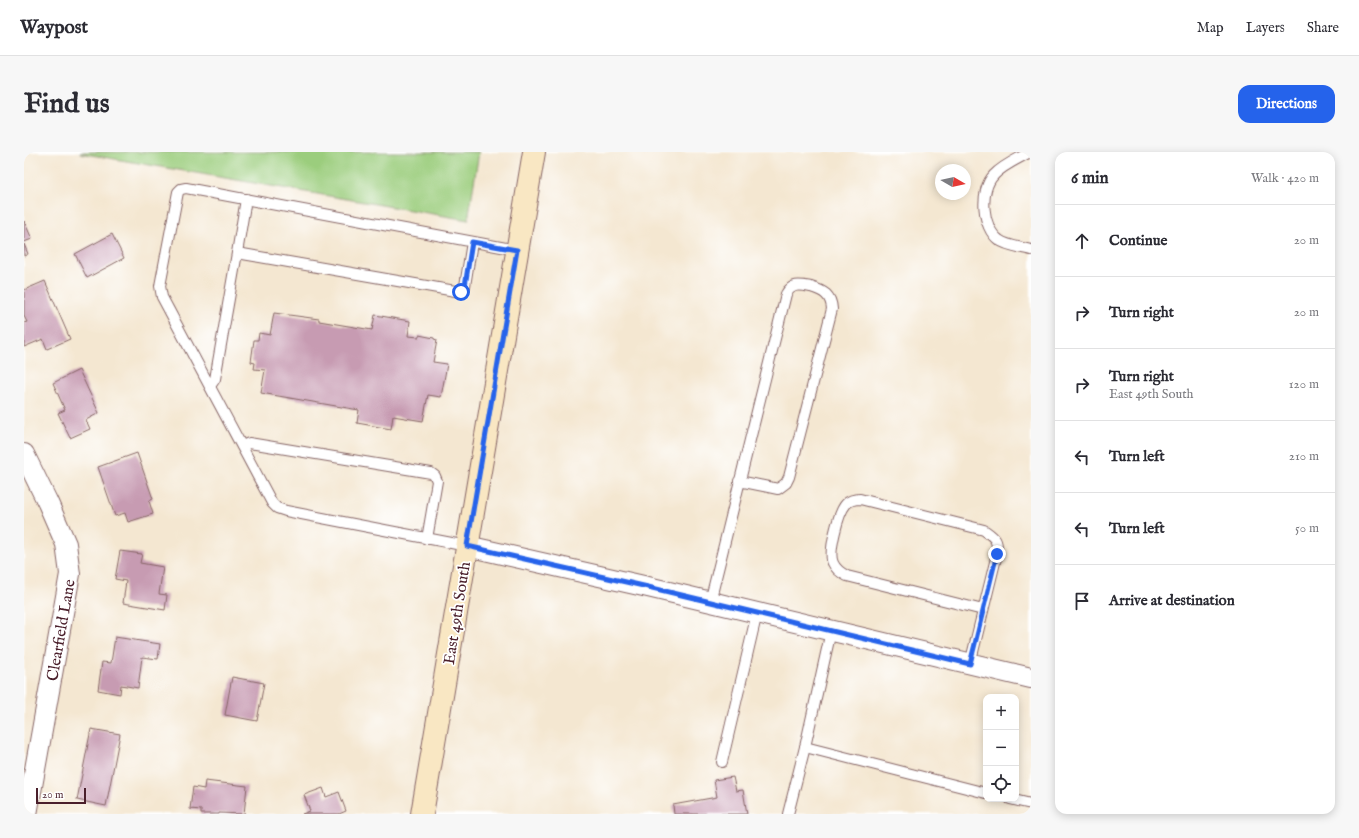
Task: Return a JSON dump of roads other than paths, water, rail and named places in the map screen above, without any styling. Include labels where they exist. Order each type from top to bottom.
[{"type":"street","name":"East 49th South","points":[[422,814],[534,152]]},
{"type":"street","name":"Clearfield Lane","points":[[24,454],[66,544],[70,574],[27,814]]},
{"type":"street","points":[[467,546],[1031,678]]},
{"type":"lane","points":[[1030,152],[1004,167],[993,176],[987,186],[984,199],[984,210],[988,225],[999,240],[1031,250]]},
{"type":"lane","points":[[467,546],[276,508],[160,292],[160,286],[178,192],[181,189],[186,188],[517,250]]},
{"type":"lane","points":[[210,386],[214,379],[246,199]]},
{"type":"lane","points":[[237,253],[461,292],[465,286],[472,242]]},
{"type":"lane","points":[[710,602],[739,481],[786,294],[789,289],[800,284],[821,290],[829,298],[832,309],[789,477],[786,483],[778,489],[739,481]]},
{"type":"lane","points":[[242,446],[249,443],[431,473],[435,476],[437,481],[427,539]]},
{"type":"lane","points":[[970,664],[983,610],[998,544],[995,538],[984,530],[860,499],[853,500],[843,508],[840,514],[831,551],[833,564],[838,571],[847,576],[983,610]]},
{"type":"lane","points":[[722,762],[757,613]]},
{"type":"lane","points":[[788,814],[805,747],[831,631]]},
{"type":"lane","points":[[805,747],[983,792]]},
{"type":"lane","points":[[1019,801],[1031,804]]}]
